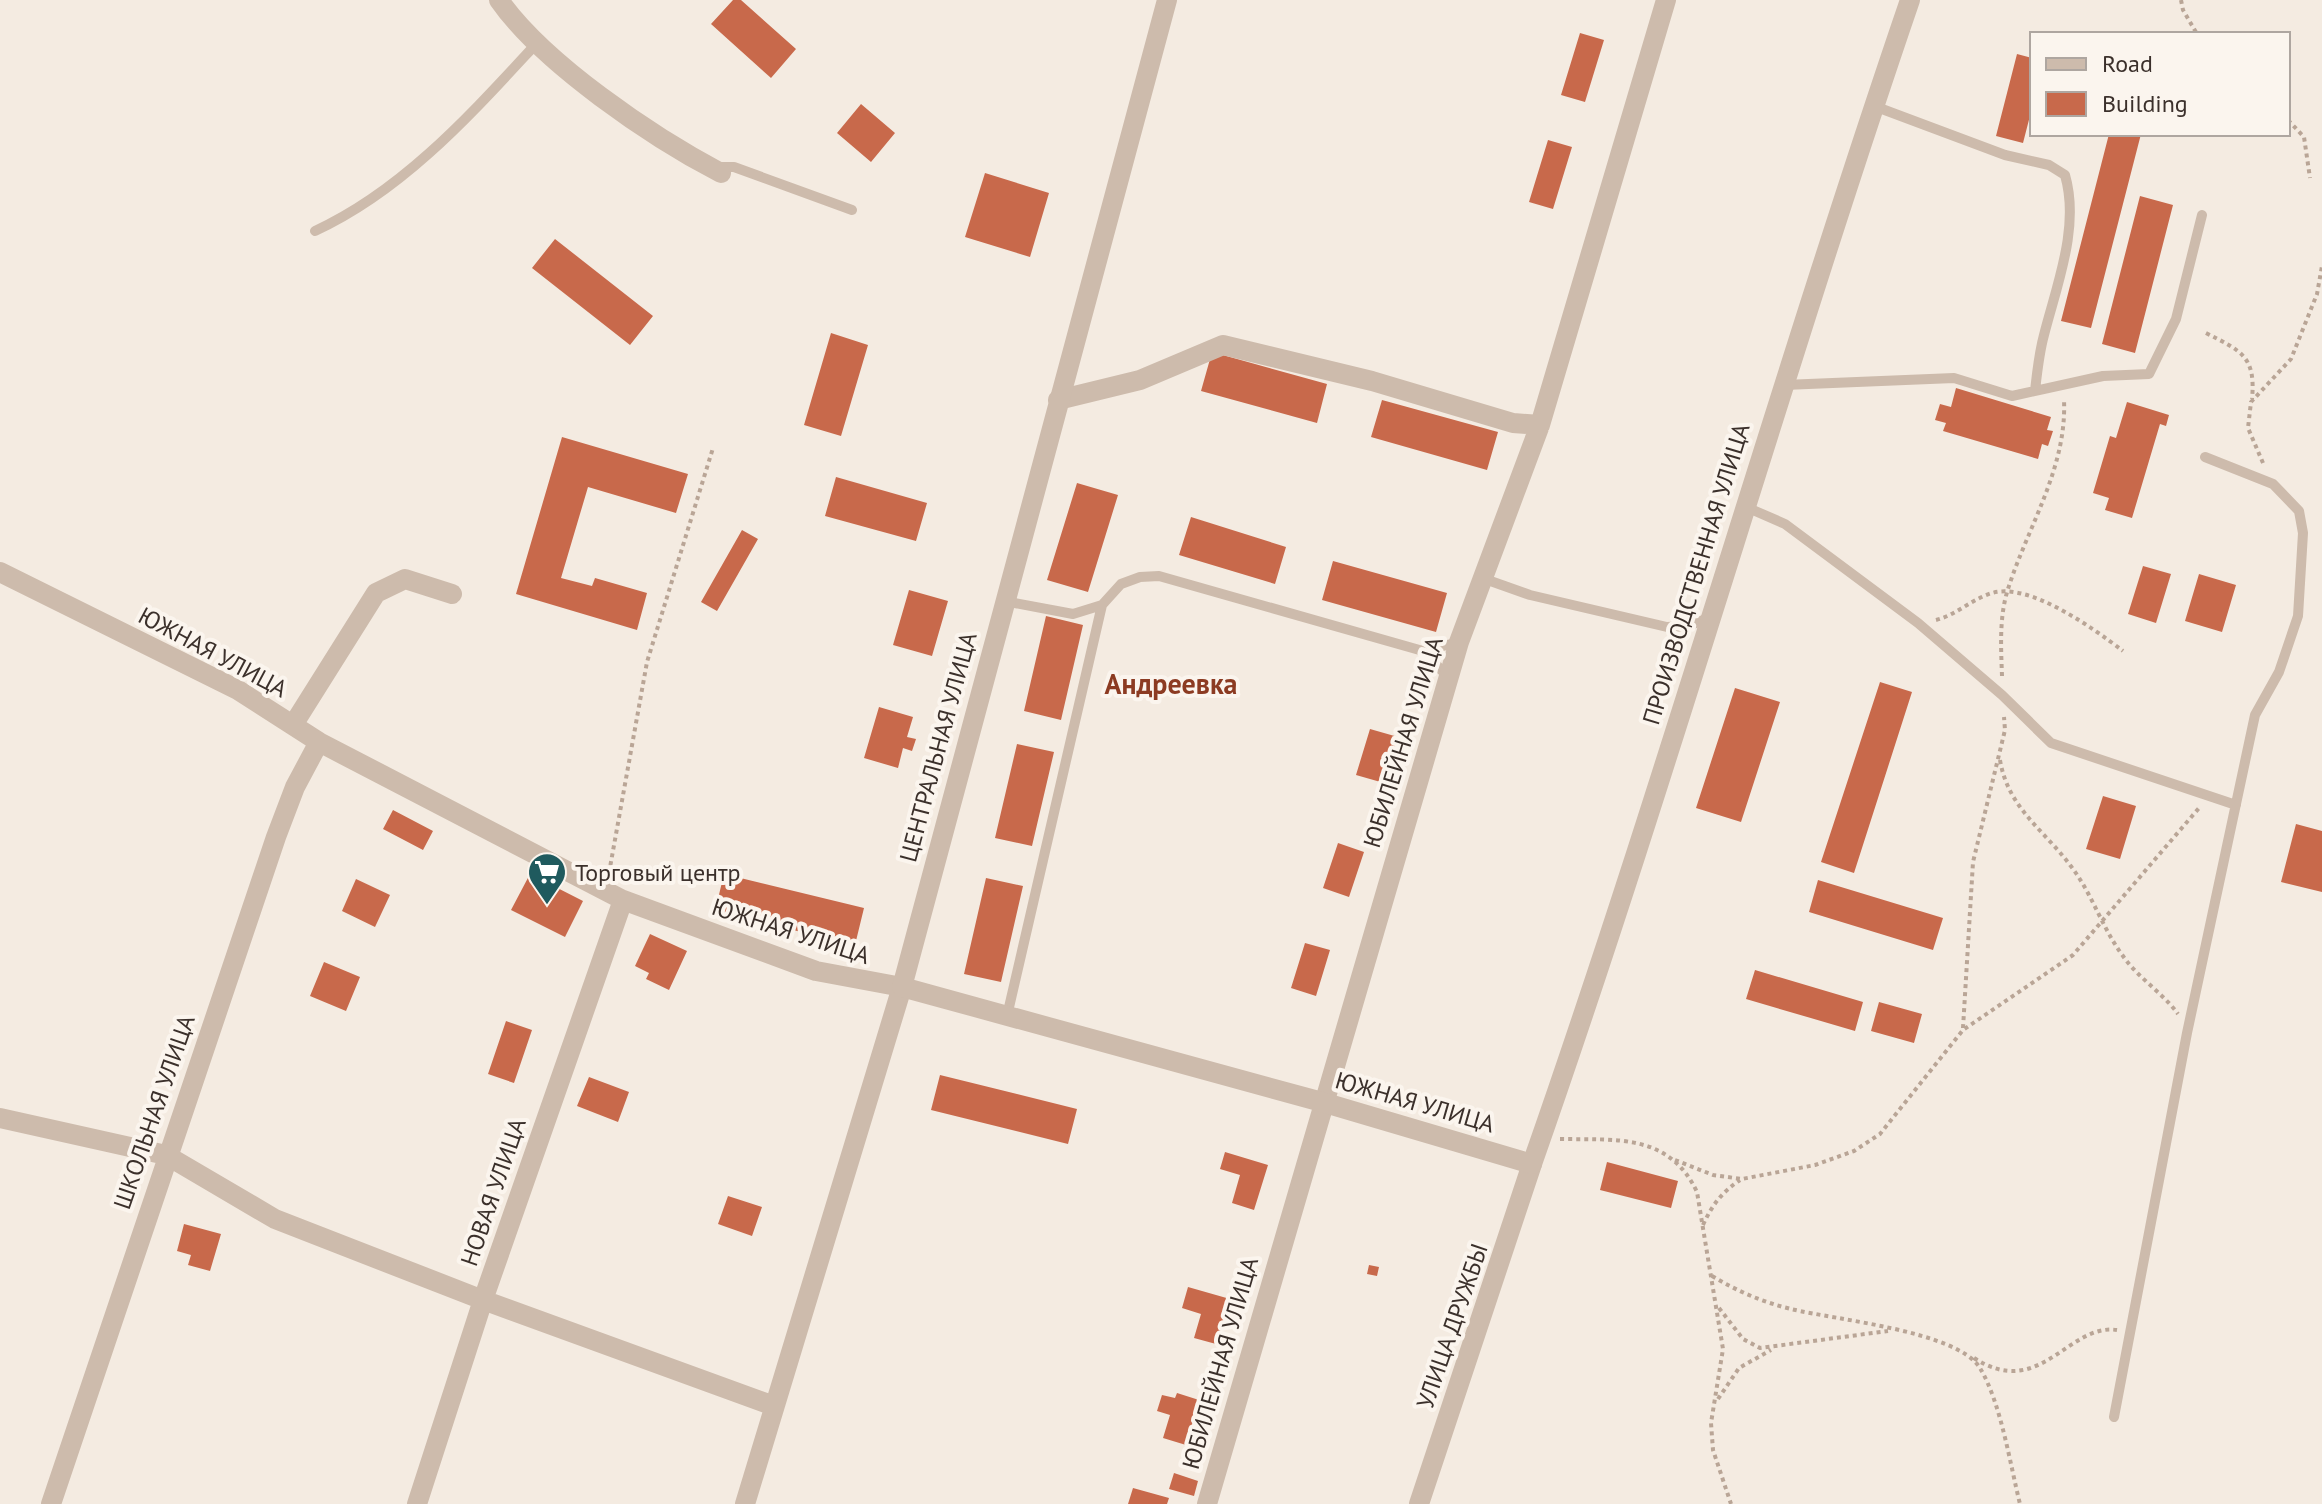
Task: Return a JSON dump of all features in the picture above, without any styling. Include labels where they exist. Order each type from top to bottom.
[{"type":"street","points":[[499,0],[537,43],[619,108],[716,170]]},
{"type":"street","name":"ЦЕНТРАЛЬНАЯ УЛИЦА","points":[[745,1504],[902,987],[1167,0]]},
{"type":"street","name":"ЮБИЛЕЙНАЯ УЛИЦА","points":[[1207,1504],[1322,1102],[1459,642],[1540,425],[1666,0]]},
{"type":"street","name":"ПРОИЗВОДСТВЕННАЯ УЛИЦА","points":[[1532,1164],[1608,949],[1782,385],[1910,0]]},
{"type":"street","points":[[1058,400],[1140,380],[1223,345],[1372,381],[1513,423],[1540,425]]},
{"type":"street","name":"ЮЖНАЯ УЛИЦА","points":[[0,572],[238,690],[319,742],[615,895],[816,971],[902,987],[1322,1102],[1532,1164]]},
{"type":"street","points":[[293,725],[376,593],[405,579],[452,594]]},
{"type":"street","name":"ШКОЛЬНАЯ УЛИЦА","points":[[51,1504],[166,1155],[276,837],[295,787],[319,742]]},
{"type":"street","name":"НОВАЯ УЛИЦА","points":[[417,1504],[615,895]]},
{"type":"street","points":[[0,1118],[166,1155],[275,1219],[483,1300],[774,1406]]},
{"type":"street","name":"УЛИЦА ДРУЖБЫ","points":[[1419,1504],[1532,1164]]},
{"type":"lane","points":[[315,231],[340,220],[454,133],[537,43]]},
{"type":"lane","points":[[1874,106],[2005,155],[2049,165],[2065,175],[2071,197],[2064,265],[2042,339],[2035,391]]},
{"type":"lane","points":[[716,170],[734,167],[852,210]]},
{"type":"lane","points":[[1782,385],[1954,378],[1997,394],[2012,396],[2103,376],[2149,374],[2176,319],[2202,215]]},
{"type":"lane","points":[[2114,1417],[2187,1033],[2255,715],[2279,672],[2298,616],[2303,533],[2299,511],[2273,484],[2205,457]]},
{"type":"lane","points":[[1744,506],[1785,524],[1918,623],[2002,695],[2051,743],[2236,805]]},
{"type":"lane","points":[[1007,1016],[1102,605],[1121,584],[1140,577],[1159,576],[1423,651],[1459,642]]},
{"type":"lane","points":[[1482,578],[1530,595],[1667,627],[1689,626],[1712,616]]},
{"type":"lane","points":[[1004,601],[1073,614],[1102,605]]},
{"type":"lane","points":[[1423,651],[1449,678]]},
{"type":"path","points":[[2181,0],[2196,32]]},
{"type":"path","points":[[2290,122],[2304,137],[2310,178]]},
{"type":"path","points":[[2251,402],[2291,359],[2317,294],[2322,266]]},
{"type":"path","points":[[2206,333],[2237,348],[2248,360],[2254,376],[2248,428],[2273,484]]},
{"type":"path","points":[[615,895],[647,662],[713,448]]},
{"type":"path","points":[[1918,623],[1942,619],[1988,594],[2008,589],[2029,594],[2093,628],[2123,651]]},
{"type":"path","points":[[1999,757],[2003,778],[2013,799],[2031,825],[2070,865],[2122,956],[2172,1007],[2187,1033]]},
{"type":"path","points":[[1541,1139],[1629,1140],[1713,1175],[1742,1179],[1815,1165],[1854,1151],[1880,1134],[1963,1030],[2073,955],[2209,798]]},
{"type":"path","points":[[1675,1160],[1688,1173],[1697,1192],[1718,1307],[1723,1349],[1711,1423],[1713,1450],[1731,1504]]},
{"type":"path","points":[[1702,1227],[1712,1206],[1726,1189],[1742,1179]]},
{"type":"path","points":[[1712,1276],[1757,1299],[1890,1330],[1926,1335],[1997,1369],[2017,1371],[2040,1365],[2110,1329],[2131,1332]]},
{"type":"path","points":[[1718,1307],[1743,1339],[1760,1348],[1773,1349],[1890,1330]]},
{"type":"path","points":[[1714,1407],[1725,1384],[1739,1368],[1773,1349]]},
{"type":"path","points":[[1966,1352],[1988,1382],[2020,1504]]},
{"type":"building","points":[[733,0],[741,0],[796,49],[771,78],[711,24]]},
{"type":"building","points":[[1580,33],[1604,40],[1585,102],[1561,95]]},
{"type":"building","points":[[2017,54],[2030,57],[2030,116],[2023,143],[1996,136]]},
{"type":"building","points":[[861,104],[895,133],[871,162],[837,133]]},
{"type":"building","points":[[2108,136],[2140,136],[2091,328],[2061,321]]},
{"type":"building","points":[[1548,140],[1572,147],[1553,209],[1529,202]]},
{"type":"building","points":[[985,173],[1049,193],[1030,257],[965,237]]},
{"type":"building","points":[[2140,196],[2173,205],[2135,353],[2102,344]]},
{"type":"building","points":[[555,239],[653,316],[630,345],[532,268]]},
{"type":"building","points":[[831,333],[868,345],[841,436],[804,425]]},
{"type":"building","points":[[1212,352],[1327,384],[1317,423],[1201,391]]},
{"type":"building","points":[[1956,388],[2051,417],[2047,430],[2053,431],[2048,446],[2042,444],[2038,459],[1943,431],[1946,423],[1935,420],[1940,404],[1951,407]]},
{"type":"building","points":[[1382,400],[1498,432],[1487,470],[1371,437]]},
{"type":"building","points":[[2127,402],[2169,415],[2166,426],[2160,424],[2132,518],[2105,510],[2109,498],[2093,493],[2110,436],[2116,438]]},
{"type":"building","points":[[562,437],[688,474],[676,513],[588,487],[561,578],[592,586],[595,578],[647,593],[637,630],[516,594]]},
{"type":"building","points":[[836,477],[927,503],[916,541],[825,516]]},
{"type":"building","points":[[1077,483],[1118,495],[1088,592],[1047,580]]},
{"type":"building","points":[[1191,517],[1286,547],[1275,584],[1179,555]]},
{"type":"building","points":[[742,530],[758,539],[717,611],[701,602]]},
{"type":"building","points":[[1333,561],[1447,593],[1436,632],[1322,600]]},
{"type":"building","points":[[2143,566],[2171,574],[2156,623],[2128,614]]},
{"type":"building","points":[[2199,574],[2236,585],[2222,632],[2185,621]]},
{"type":"building","points":[[909,590],[948,601],[932,656],[893,645]]},
{"type":"building","points":[[1046,616],[1083,625],[1061,720],[1024,711]]},
{"type":"building","points":[[1880,682],[1912,692],[1854,873],[1821,862]]},
{"type":"building","points":[[1735,688],[1780,702],[1741,822],[1696,808]]},
{"type":"building","points":[[879,707],[913,717],[907,737],[916,739],[912,751],[903,748],[898,768],[864,758]]},
{"type":"building","points":[[1370,729],[1398,737],[1384,783],[1356,775]]},
{"type":"building","points":[[1017,744],[1054,752],[1032,846],[995,838]]},
{"type":"building","points":[[2103,796],[2136,806],[2120,859],[2086,849]]},
{"type":"building","points":[[393,810],[433,831],[423,850],[383,829]]},
{"type":"building","points":[[2296,824],[2322,831],[2322,892],[2281,882]]},
{"type":"building","points":[[1338,843],[1364,852],[1349,897],[1323,888]]},
{"type":"building","name":"Торговый центр","points":[[530,874],[583,901],[565,937],[511,910]]},
{"type":"building","points":[[724,874],[864,908],[855,945],[715,911]]},
{"type":"building","points":[[986,878],[1023,886],[1001,982],[964,974]]},
{"type":"building","points":[[356,879],[390,895],[375,927],[342,911]]},
{"type":"building","points":[[1818,880],[1943,918],[1933,950],[1809,912]]},
{"type":"building","points":[[650,934],[687,951],[669,990],[646,979],[649,973],[635,966]]},
{"type":"building","points":[[1305,943],[1330,950],[1316,996],[1291,988]]},
{"type":"building","points":[[324,962],[360,977],[346,1011],[310,996]]},
{"type":"building","points":[[1755,970],[1863,1002],[1855,1031],[1746,999]]},
{"type":"building","points":[[1879,1002],[1922,1014],[1914,1043],[1871,1031]]},
{"type":"building","points":[[506,1021],[532,1030],[514,1083],[488,1074]]},
{"type":"building","points":[[940,1075],[1077,1109],[1068,1144],[931,1110]]},
{"type":"building","points":[[589,1077],[629,1092],[618,1122],[577,1106]]},
{"type":"building","points":[[1225,1152],[1268,1165],[1254,1210],[1232,1203],[1240,1175],[1220,1169]]},
{"type":"building","points":[[1607,1162],[1678,1181],[1671,1208],[1600,1190]]},
{"type":"building","points":[[728,1196],[762,1207],[752,1236],[718,1224]]},
{"type":"building","points":[[184,1224],[221,1234],[210,1271],[188,1265],[191,1255],[177,1251]]},
{"type":"building","points":[[1369,1265],[1379,1267],[1377,1276],[1367,1274]]},
{"type":"building","points":[[1188,1287],[1230,1299],[1216,1344],[1194,1338],[1201,1314],[1182,1308]]},
{"type":"building","points":[[1177,1393],[1199,1400],[1186,1445],[1163,1438],[1170,1415],[1157,1411],[1162,1395],[1175,1398]]},
{"type":"building","points":[[1174,1473],[1198,1481],[1194,1496],[1169,1489]]},
{"type":"building","points":[[1133,1488],[1169,1498],[1167,1504],[1128,1504]]},
{"type":"place","name":"Торговый центр","points":[[547,906]]},
{"type":"district","name":"Андреевка","points":[[1171,683]]}]
